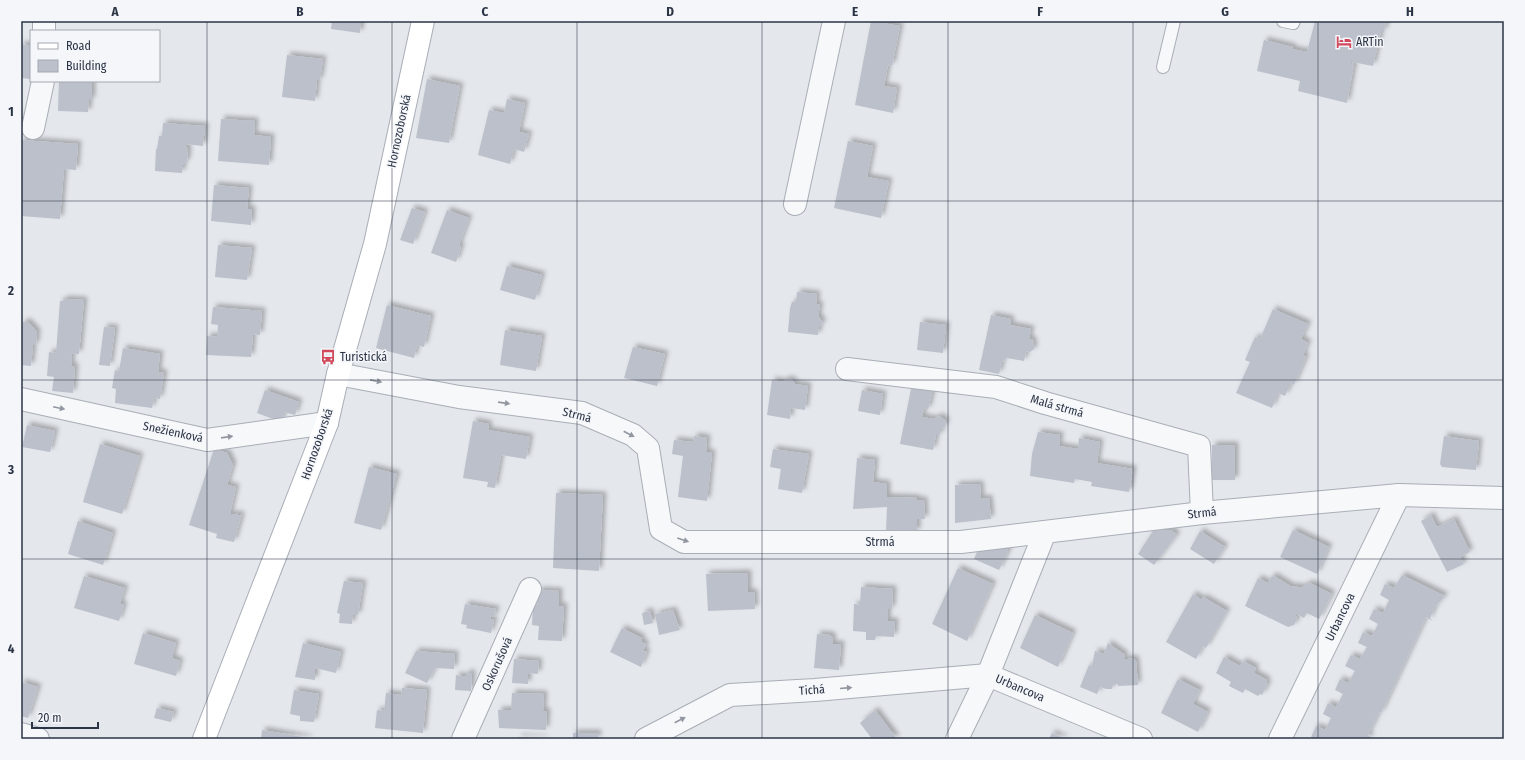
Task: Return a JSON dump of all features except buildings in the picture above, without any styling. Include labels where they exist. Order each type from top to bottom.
[{"type":"street","name":"Hornozoborská","points":[[204,739],[327,423],[338,374],[374,244],[423,21]]},
{"type":"street","points":[[795,204],[834,21]]},
{"type":"street","points":[[33,128],[43,82]]},
{"type":"street","name":"Malá strmá","points":[[847,369],[996,387],[1045,403],[1199,446],[1202,513]]},
{"type":"street","name":"Strmá","points":[[338,374],[459,397],[582,413],[633,435],[648,448],[661,528],[684,542],[961,542],[1202,513],[1399,495],[1504,498]]},
{"type":"street","name":"Snežienková","points":[[21,399],[207,440],[327,423]]},
{"type":"street","name":"Urbancova","points":[[1280,739],[1399,495]]},
{"type":"street","name":"Urbancova","points":[[958,739],[988,674],[1046,532]]},
{"type":"street","name":"Oskorušová","points":[[463,739],[530,589]]},
{"type":"street","name":"Urbancova","points":[[988,674],[1141,739]]},
{"type":"street","name":"Tichá","points":[[646,739],[730,695],[815,690],[988,674]]},
{"type":"street","points":[[21,734],[38,739]]},
{"type":"lane","points":[[1163,67],[1174,21]]},
{"type":"lane","points":[[1283,21],[1293,23],[1294,21]]},
{"type":"place","name":"ARTin","points":[[1344,42]]},
{"type":"place","name":"Turistická","points":[[328,357]]}]
